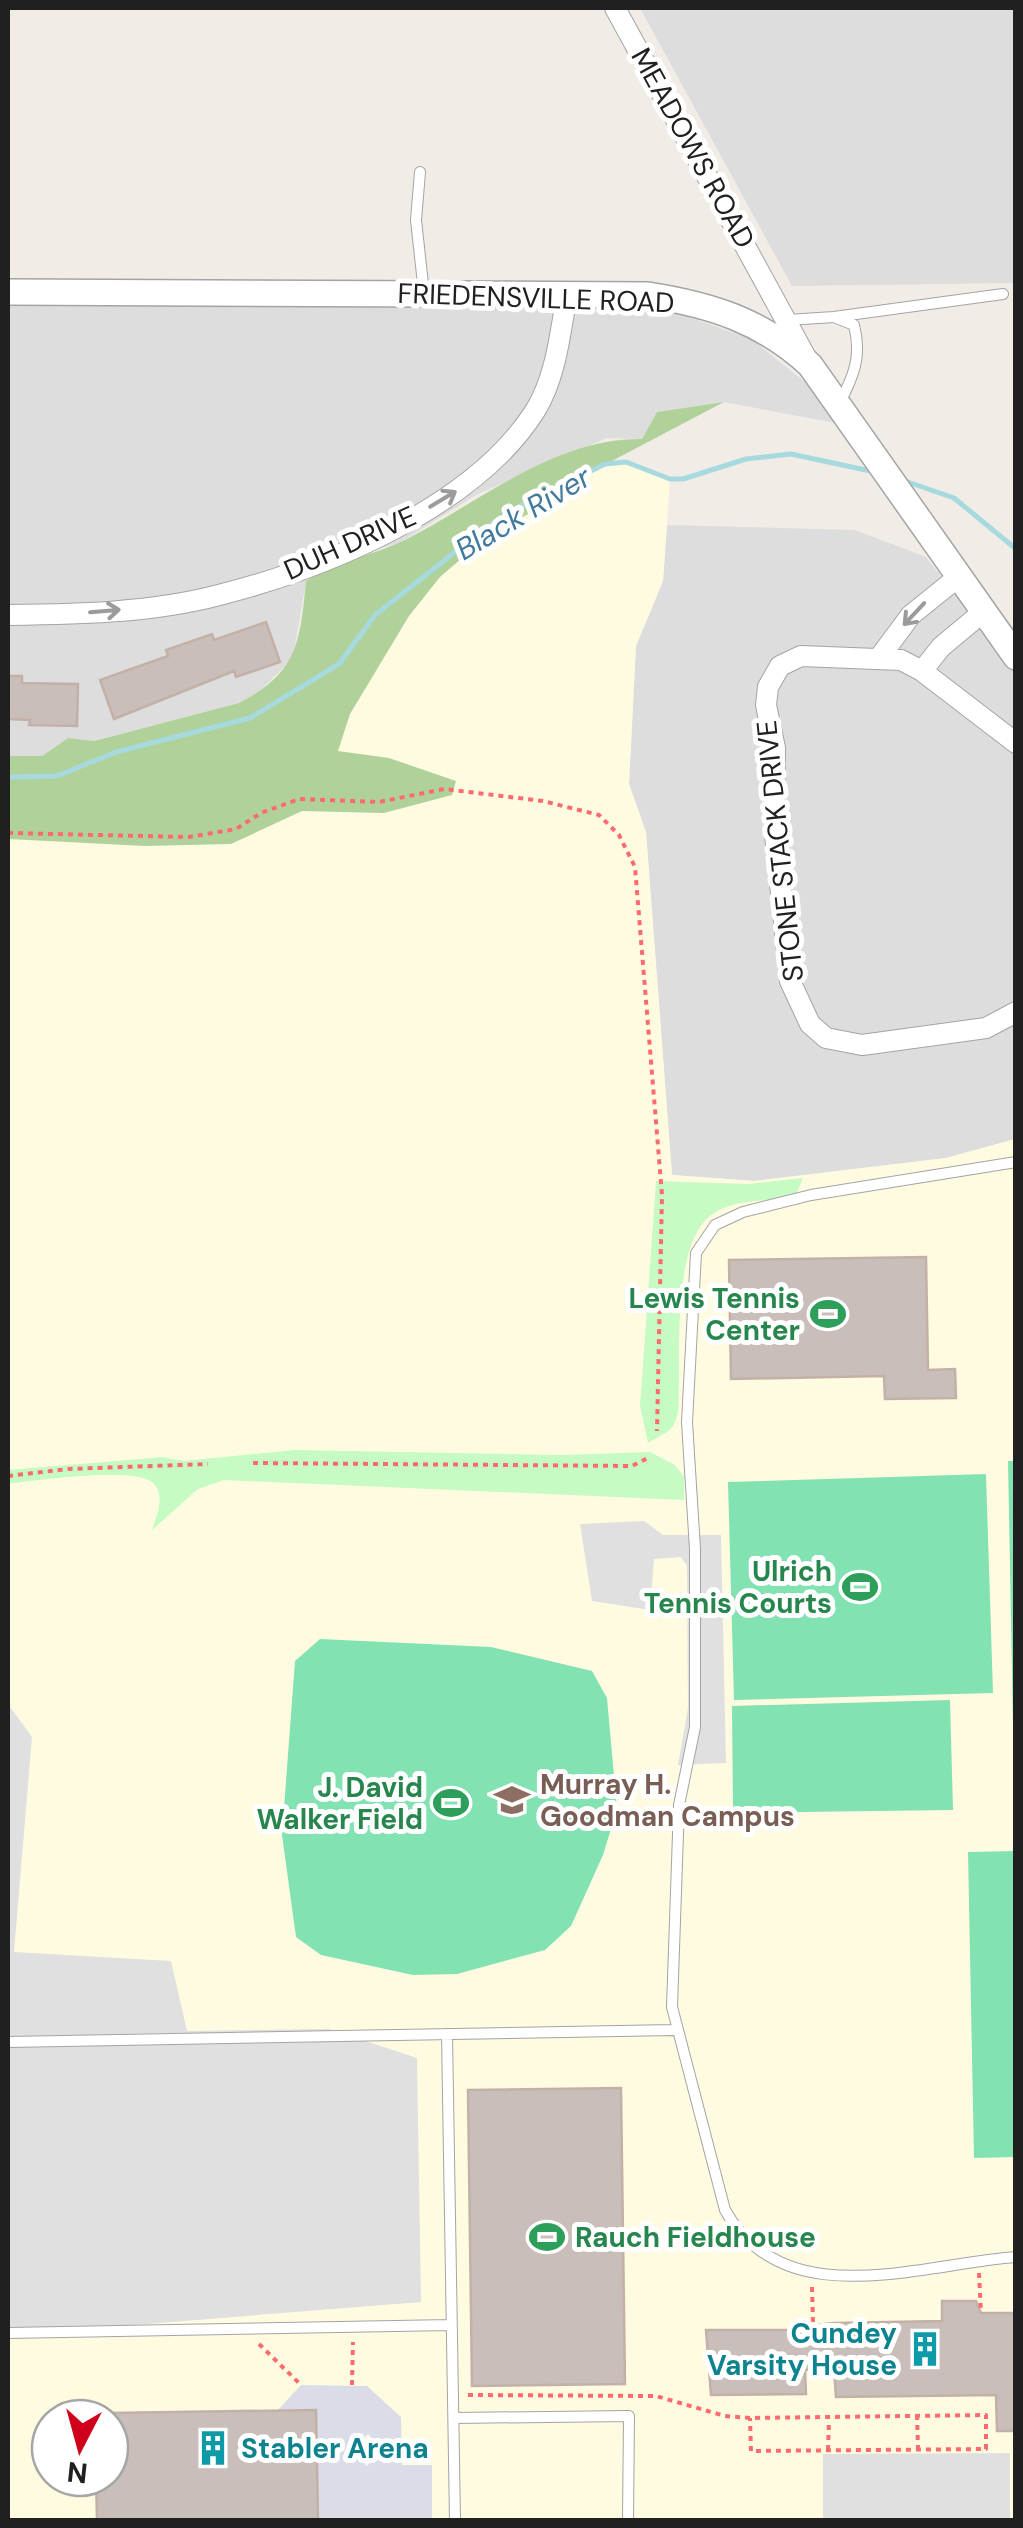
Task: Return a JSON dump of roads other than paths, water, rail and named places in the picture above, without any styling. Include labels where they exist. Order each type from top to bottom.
[{"type":"street","name":"MEADOWS ROAD","points":[[615,8],[771,288],[775,324]]},
{"type":"street","name":"FRIEDENSVILLE ROAD","points":[[8,292],[673,299],[775,324],[839,405],[1016,657]]},
{"type":"street","name":"DUH DRIVE","points":[[8,615],[112,611],[218,596],[326,558],[423,511],[486,467],[515,439],[536,410],[551,374],[567,295]]},
{"type":"street","points":[[878,658],[912,615],[957,578]]},
{"type":"street","points":[[922,671],[940,646],[983,612]]},
{"type":"street","name":"STONE STACK DRIVE","points":[[1016,743],[922,671],[900,660],[802,656],[780,666],[768,687],[766,705],[776,748],[772,795],[777,868],[790,981],[810,1024],[826,1038],[862,1045],[986,1028],[1016,1012]]},
{"type":"lane","points":[[420,172],[416,220],[424,294]]},
{"type":"lane","points":[[775,324],[1003,294]]},
{"type":"lane","points":[[834,316],[854,325],[860,346],[855,374],[839,405]]},
{"type":"lane","points":[[1016,1162],[865,1185],[743,1212],[715,1225],[696,1252],[687,1422],[695,1550],[695,1727],[679,1805],[674,2030],[715,2180],[739,2236],[780,2264],[811,2272],[880,2276],[1016,2257]]},
{"type":"lane","points":[[8,2042],[674,2030]]},
{"type":"lane","points":[[446,2034],[455,2520]]},
{"type":"lane","points":[[8,2333],[451,2324]]},
{"type":"lane","points":[[454,2418],[628,2416],[628,2520]]},
{"type":"waterway","name":"Black River","points":[[8,777],[57,776],[116,752],[250,718],[339,664],[375,615],[479,533],[513,510],[605,464],[626,462],[670,479],[683,479],[746,459],[791,454],[875,472]]},
{"type":"waterway","name":"Black River","points":[[905,481],[954,498],[1016,549]]},
{"type":"place","name":"Lewis Tennis Center","points":[[828,1314]]},
{"type":"place","name":"Ulrich Tennis Courts","points":[[860,1587]]},
{"type":"place","name":"Murray H. Goodman Campus","points":[[512,1800]]},
{"type":"place","name":"J. David Walker Field","points":[[451,1803]]},
{"type":"place","name":"Rauch Fieldhouse","points":[[547,2237]]},
{"type":"place","name":"Cundey Varsity House","points":[[925,2349]]},
{"type":"place","name":"Stabler Arena","points":[[213,2448]]}]
